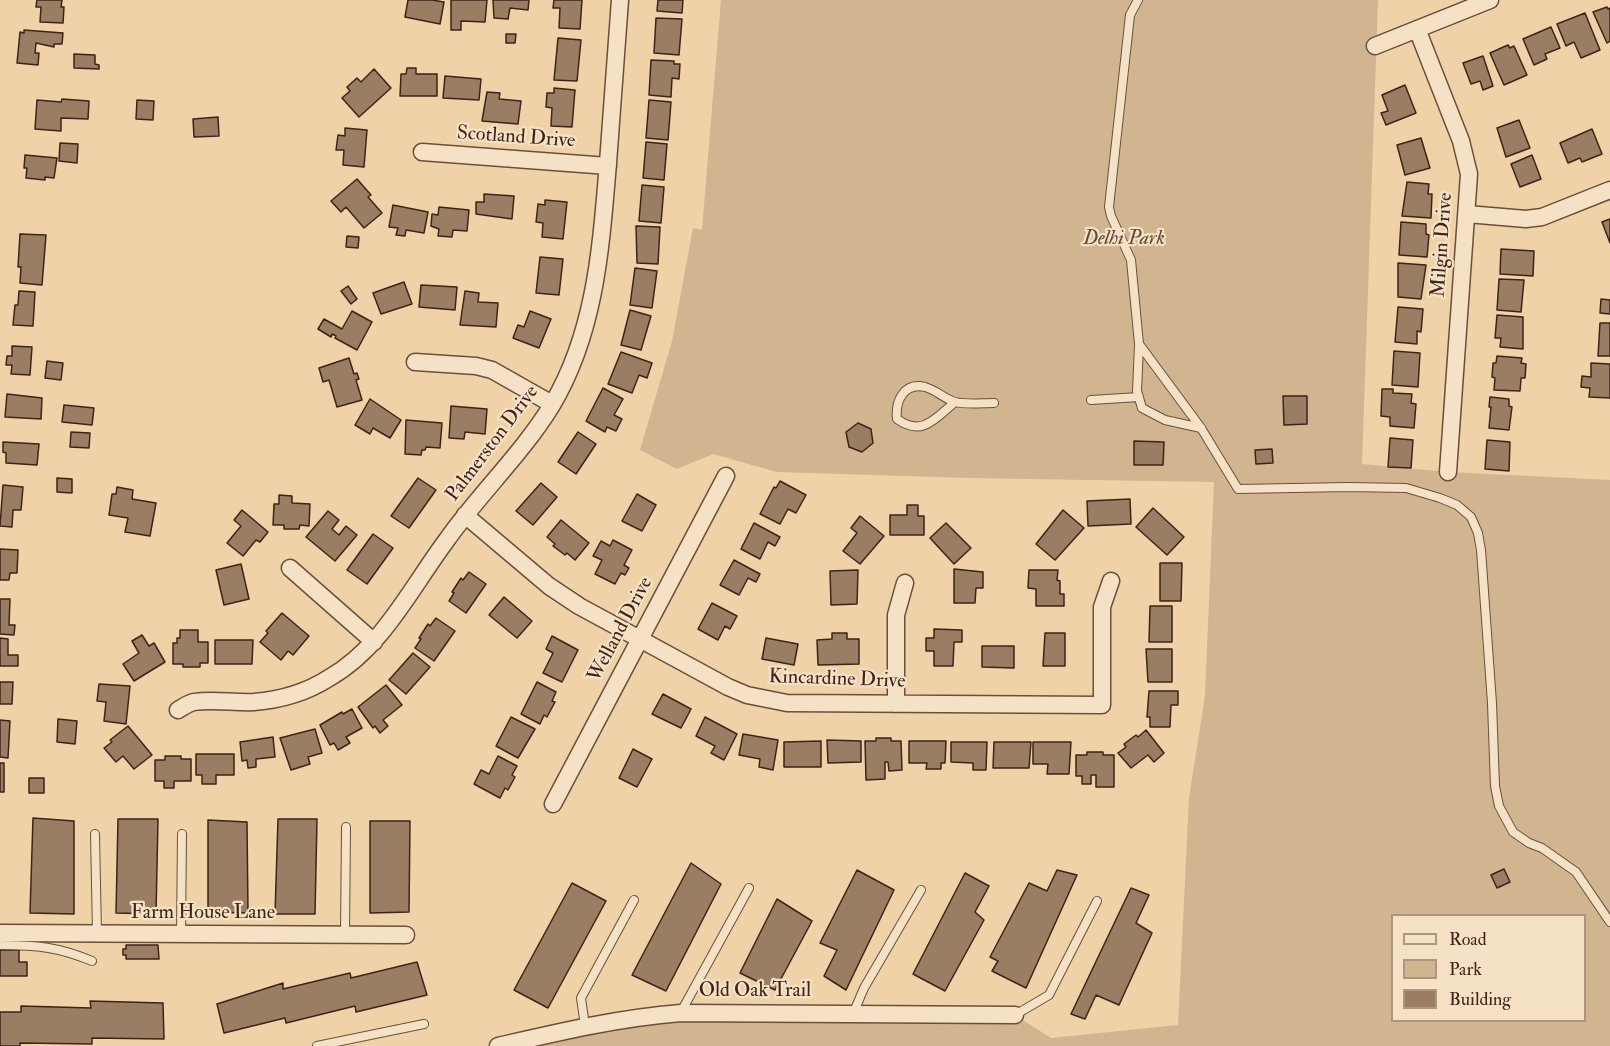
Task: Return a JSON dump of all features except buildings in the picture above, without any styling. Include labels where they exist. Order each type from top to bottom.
[{"type":"street","name":"Palmerston Drive","points":[[177,710],[192,702],[255,702],[303,691],[346,668],[374,642],[465,515],[529,438],[552,404],[568,373],[590,312],[601,254],[620,0]]},
{"type":"street","points":[[1375,46],[1490,0]]},
{"type":"street","name":"Milgin Drive","points":[[1417,29],[1466,155],[1469,174],[1448,472]]},
{"type":"street","name":"Scotland Drive","points":[[422,152],[608,166]]},
{"type":"street","points":[[1467,214],[1526,219],[1542,217],[1610,190]]},
{"type":"street","points":[[415,362],[476,366],[492,370],[552,404]]},
{"type":"street","name":"Welland Drive","points":[[553,804],[726,476]]},
{"type":"street","name":"Kincardine Drive","points":[[465,515],[549,585],[579,606],[728,687],[767,701],[1102,705],[1102,607],[1111,581]]},
{"type":"street","points":[[290,568],[374,642]]},
{"type":"street","points":[[896,704],[896,615],[905,584]]},
{"type":"street","name":"Farm House Lane","points":[[0,933],[406,935]]},
{"type":"street","name":"Old Oak Trail","points":[[498,1046],[639,1016],[681,1013],[1015,1015]]},
{"type":"lane","points":[[1138,0],[1130,15],[1109,207],[1131,260],[1139,344],[1137,391],[1142,408],[1165,420],[1201,428]]},
{"type":"lane","points":[[1139,344],[1201,428],[1238,489],[1406,488],[1456,505],[1471,517],[1478,533],[1481,550],[1492,703],[1495,786],[1499,806],[1513,832],[1529,843],[1542,848],[1576,872],[1610,922]]},
{"type":"lane","points":[[955,402],[922,427],[907,427],[897,419],[896,407],[900,396],[910,388],[925,387],[955,402],[994,403]]},
{"type":"lane","points":[[1091,400],[1139,397]]},
{"type":"lane","points":[[345,935],[346,827]]},
{"type":"lane","points":[[95,834],[98,935]]},
{"type":"lane","points":[[181,935],[182,834]]},
{"type":"lane","points":[[681,1013],[749,888]]},
{"type":"lane","points":[[854,1014],[864,988],[921,890]]},
{"type":"lane","points":[[585,1026],[581,998],[634,900]]},
{"type":"lane","points":[[1015,1015],[1049,995],[1097,901]]},
{"type":"lane","points":[[0,945],[34,945],[64,950],[92,961]]},
{"type":"lane","points":[[317,1046],[424,1024]]},
{"type":"green space","name":"Delhi Park","points":[[721,0],[1378,0],[1362,464],[1448,472],[1610,480],[1610,1046],[498,1046],[639,1016],[1015,1015],[1051,1038],[1178,1025],[1189,798],[1205,696],[1214,482],[777,472],[713,454],[677,469],[640,450],[672,341],[693,228],[702,230]]}]
